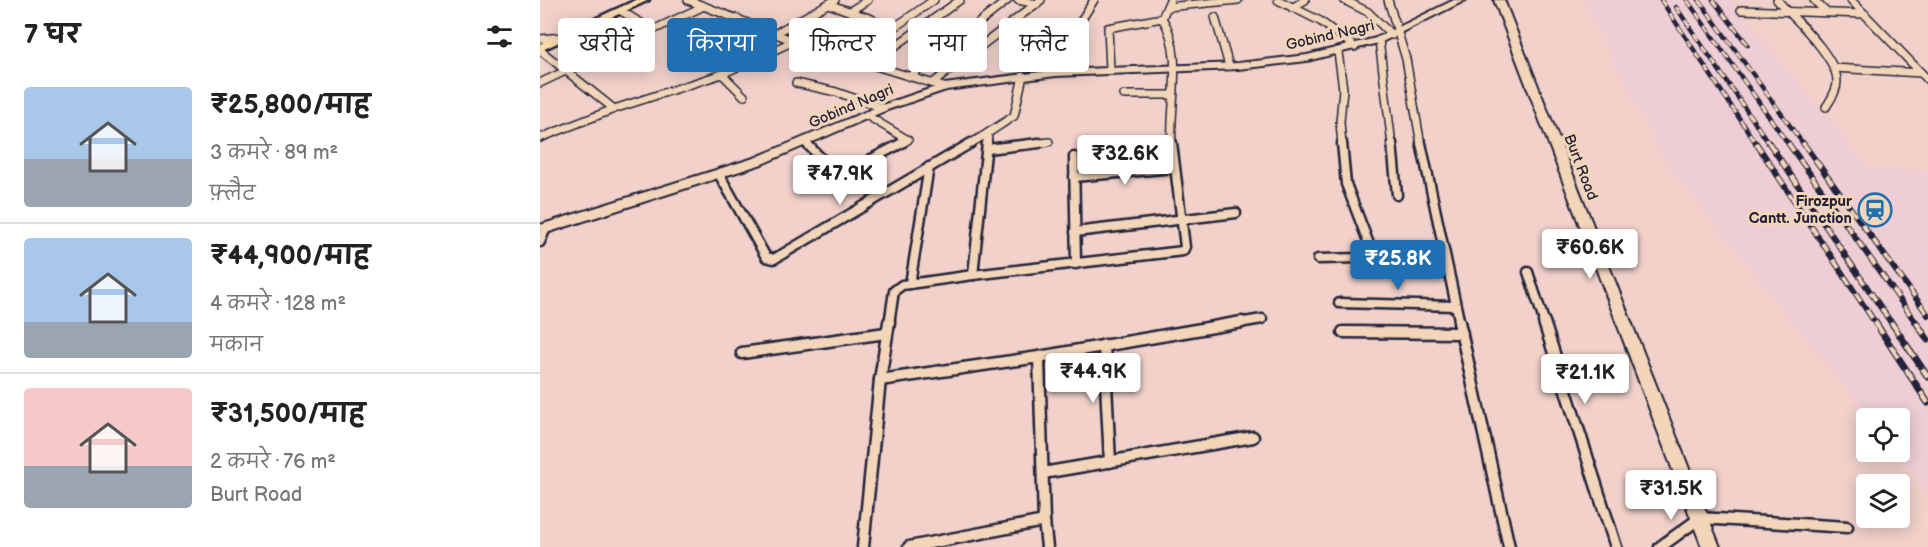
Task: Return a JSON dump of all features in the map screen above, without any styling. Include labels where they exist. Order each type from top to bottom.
[{"type":"main road","points":[[605,18],[644,0]]},
{"type":"main road","points":[[540,49],[558,40]]},
{"type":"street","points":[[688,0],[734,18]]},
{"type":"street","points":[[777,32],[835,0]]},
{"type":"street","points":[[850,11],[868,0]]},
{"type":"street","points":[[896,26],[934,0]]},
{"type":"street","points":[[896,46],[960,0]]},
{"type":"street","points":[[912,75],[1008,0]]},
{"type":"street","points":[[1018,0],[1039,2]]},
{"type":"street","points":[[1083,18],[1094,0]]},
{"type":"street","points":[[1162,18],[1168,3],[1236,0]]},
{"type":"street","points":[[1278,0],[1320,21],[1355,47]]},
{"type":"street","points":[[1292,8],[1305,0]]},
{"type":"street","points":[[1344,0],[1368,12],[1395,33]]},
{"type":"street","points":[[1389,0],[1395,33],[1410,81],[1423,157],[1509,547]]},
{"type":"street","name":"Gobind Nagri","points":[[543,229],[758,161],[938,85],[1110,70],[1276,63],[1338,52],[1379,40],[1461,0]]},
{"type":"street","name":"Burt Road","points":[[1499,0],[1712,547]]},
{"type":"street","points":[[1777,0],[1819,47],[1833,68],[1837,78],[1836,89],[1826,107]]},
{"type":"street","points":[[1814,0],[1825,12]]},
{"type":"street","points":[[1851,0],[1928,80]]},
{"type":"street","points":[[896,71],[938,85],[1039,2]]},
{"type":"street","points":[[828,4],[869,18]]},
{"type":"street","points":[[655,29],[704,6]]},
{"type":"street","points":[[1741,10],[1865,14]]},
{"type":"street","points":[[621,11],[633,18]]},
{"type":"street","points":[[1215,17],[1229,66]]},
{"type":"street","points":[[863,547],[886,333],[894,291],[897,287],[973,275],[1184,251],[1174,168],[1175,68],[1168,27],[1162,18]]},
{"type":"street","points":[[1110,70],[1108,28],[1110,26],[1162,18]]},
{"type":"street","points":[[540,39],[558,37]]},
{"type":"street","points":[[1379,40],[1386,84],[1397,195]]},
{"type":"street","points":[[540,138],[614,109],[722,74],[789,43]]},
{"type":"street","points":[[540,49],[558,63]]},
{"type":"street","points":[[1338,52],[1343,90],[1340,122],[1346,184],[1374,257]]},
{"type":"street","points":[[1833,68],[1921,73]]},
{"type":"street","points":[[540,83],[563,72]]},
{"type":"street","points":[[569,72],[614,109]]},
{"type":"street","points":[[722,74],[744,96]]},
{"type":"street","points":[[719,174],[766,256],[774,259],[1014,116],[1023,76]]},
{"type":"street","points":[[796,83],[856,98],[883,108]]},
{"type":"street","points":[[1124,95],[1173,95]]},
{"type":"street","points":[[804,141],[839,177],[908,140],[866,115]]},
{"type":"street","points":[[973,275],[988,133]]},
{"type":"street","points":[[987,148],[1049,142]]},
{"type":"street","points":[[1074,157],[1076,264]]},
{"type":"street","points":[[910,284],[929,167]]},
{"type":"street","points":[[1074,177],[1174,168]]},
{"type":"street","points":[[1075,231],[1236,213]]},
{"type":"street","points":[[540,242],[543,229]]},
{"type":"street","points":[[1318,259],[1445,256]]},
{"type":"street","points":[[1528,272],[1616,547]]},
{"type":"street","points":[[1338,303],[1456,306]]},
{"type":"street","points":[[880,380],[1039,357],[1262,319]]},
{"type":"street","points":[[1343,332],[1462,333]]},
{"type":"street","points":[[742,353],[886,333]]},
{"type":"street","points":[[1104,345],[1110,462]]},
{"type":"street","points":[[1039,357],[1044,521],[1047,547]]},
{"type":"street","points":[[1043,473],[1253,437]]},
{"type":"street","points":[[1660,547],[1700,518],[1847,527]]},
{"type":"street","points":[[909,547],[1044,521]]},
{"type":"shaded area","points":[[1582,0],[1731,0],[1870,170],[1928,171],[1928,493],[1903,462],[1910,462],[1910,408],[1861,408],[1667,165]]},
{"type":"railway","points":[[1661,0],[1757,145]]},
{"type":"railway","points":[[1687,0],[1789,145]]},
{"type":"railway","points":[[1699,0],[1804,145]]},
{"type":"railway","points":[[1713,0],[1748,45]]},
{"type":"railway","points":[[1676,7],[1770,145]]},
{"type":"railway","points":[[1756,143],[1876,324]]},
{"type":"railway","points":[[1769,143],[1892,324]]},
{"type":"railway","points":[[1788,143],[1917,324]]},
{"type":"railway","points":[[1803,143],[1928,315]]},
{"type":"railway","points":[[1875,322],[1928,403]]},
{"type":"railway","points":[[1891,322],[1928,377]]},
{"type":"railway","points":[[1916,322],[1928,340]]},
{"type":"place","name":"Firozpur Cantt. Junction","points":[[1875,210]]}]
